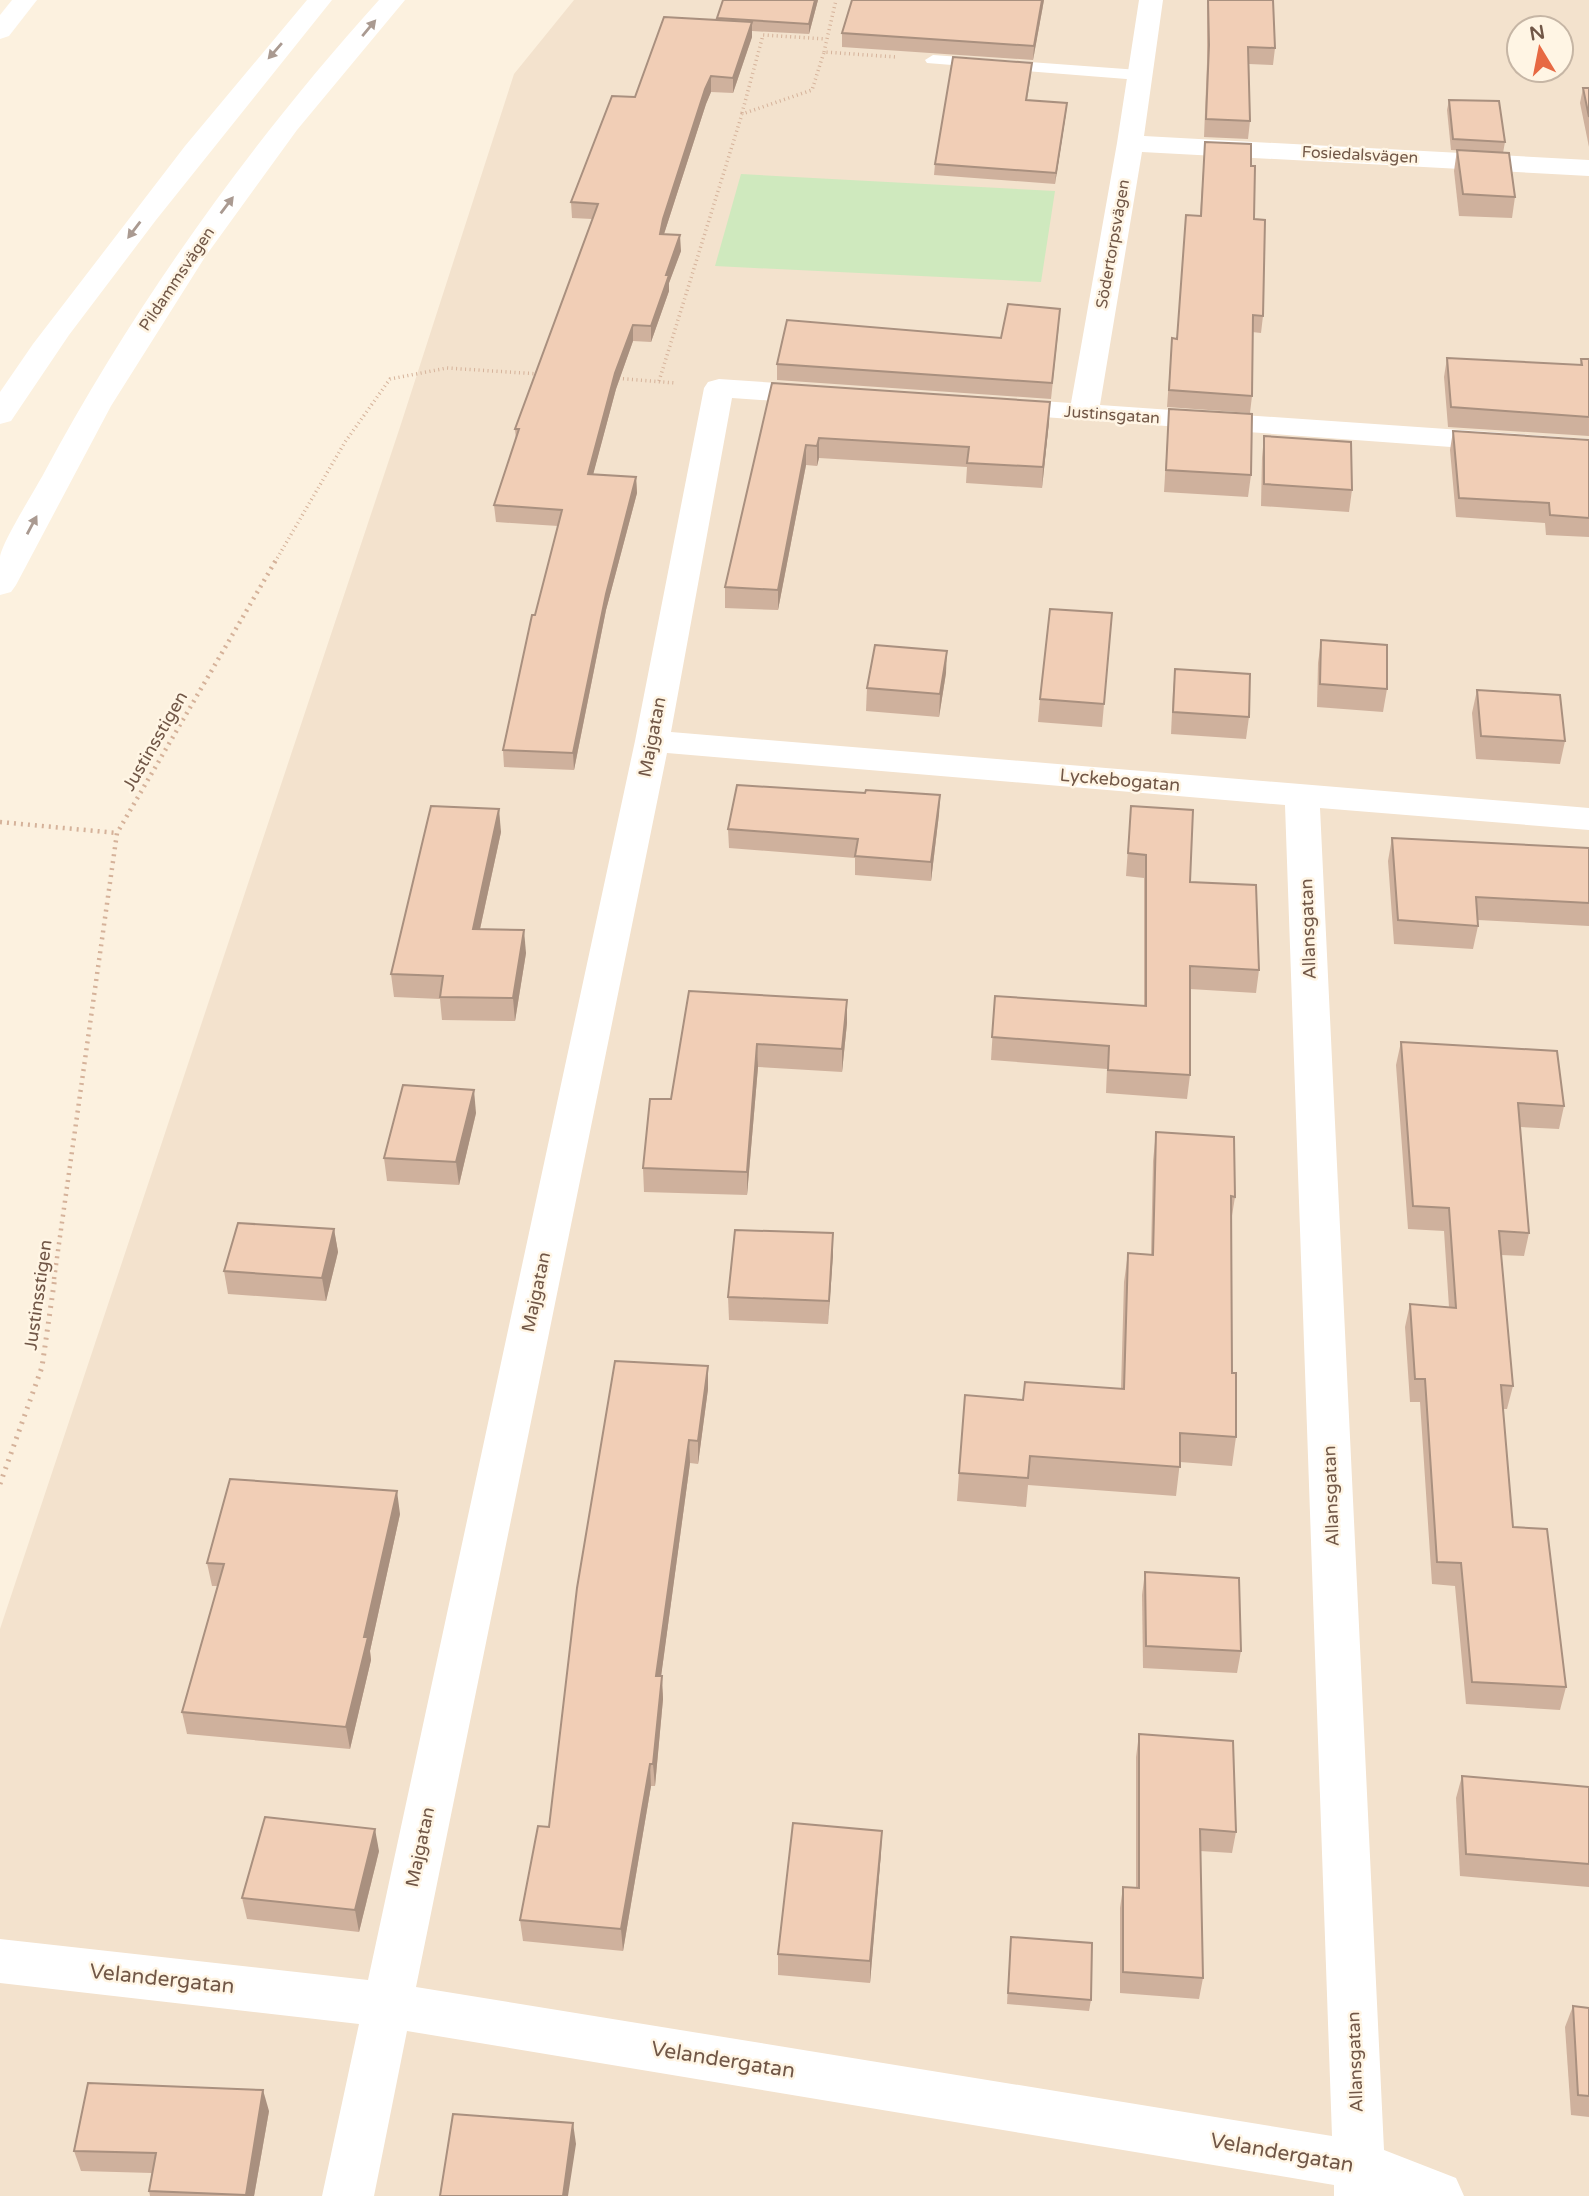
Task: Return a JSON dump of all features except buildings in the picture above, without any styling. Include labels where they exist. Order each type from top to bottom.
[{"type":"street","points":[[0,31],[24,0]]},
{"type":"street","points":[[0,415],[30,367],[161,194],[260,68],[320,0]]},
{"type":"street","name":"Pildammsvägen","points":[[0,585],[130,349],[215,222],[294,117],[393,0]]},
{"type":"street","name":"Södertorpsvägen","points":[[1084,413],[1130,143],[1151,0]]},
{"type":"street","name":"Fosiedalsvägen","points":[[1130,143],[1589,168]]},
{"type":"street","points":[[719,388],[854,397]]},
{"type":"street","name":"Majgatan","points":[[348,2196],[652,741],[719,388]]},
{"type":"street","name":"Justinsgatan","points":[[976,405],[1589,448]]},
{"type":"street","name":"Lyckebogatan","points":[[652,741],[1589,819]]},
{"type":"street","name":"Allansgatan","points":[[1303,795],[1360,2181]]},
{"type":"street","name":"Velandergatan","points":[[0,1961],[387,2004],[1438,2196]]},
{"type":"lane","points":[[933,60],[1139,75]]},
{"type":"path","points":[[742,114],[812,90],[836,0]]},
{"type":"path","points":[[659,381],[742,114],[763,35],[827,39]]},
{"type":"path","points":[[824,52],[933,60]]},
{"type":"path","name":"Justinsstigen","points":[[0,1484],[43,1367],[117,833],[345,442],[390,379],[447,368],[540,374]]},
{"type":"path","points":[[606,378],[719,388]]},
{"type":"path","points":[[0,822],[117,833]]},
{"type":"shaded area","points":[[574,0],[1589,0],[1589,2196],[0,2196],[0,1629],[401,424],[514,74]]},
{"type":"green space","points":[[741,174],[1055,191],[1041,282],[715,266]]}]
